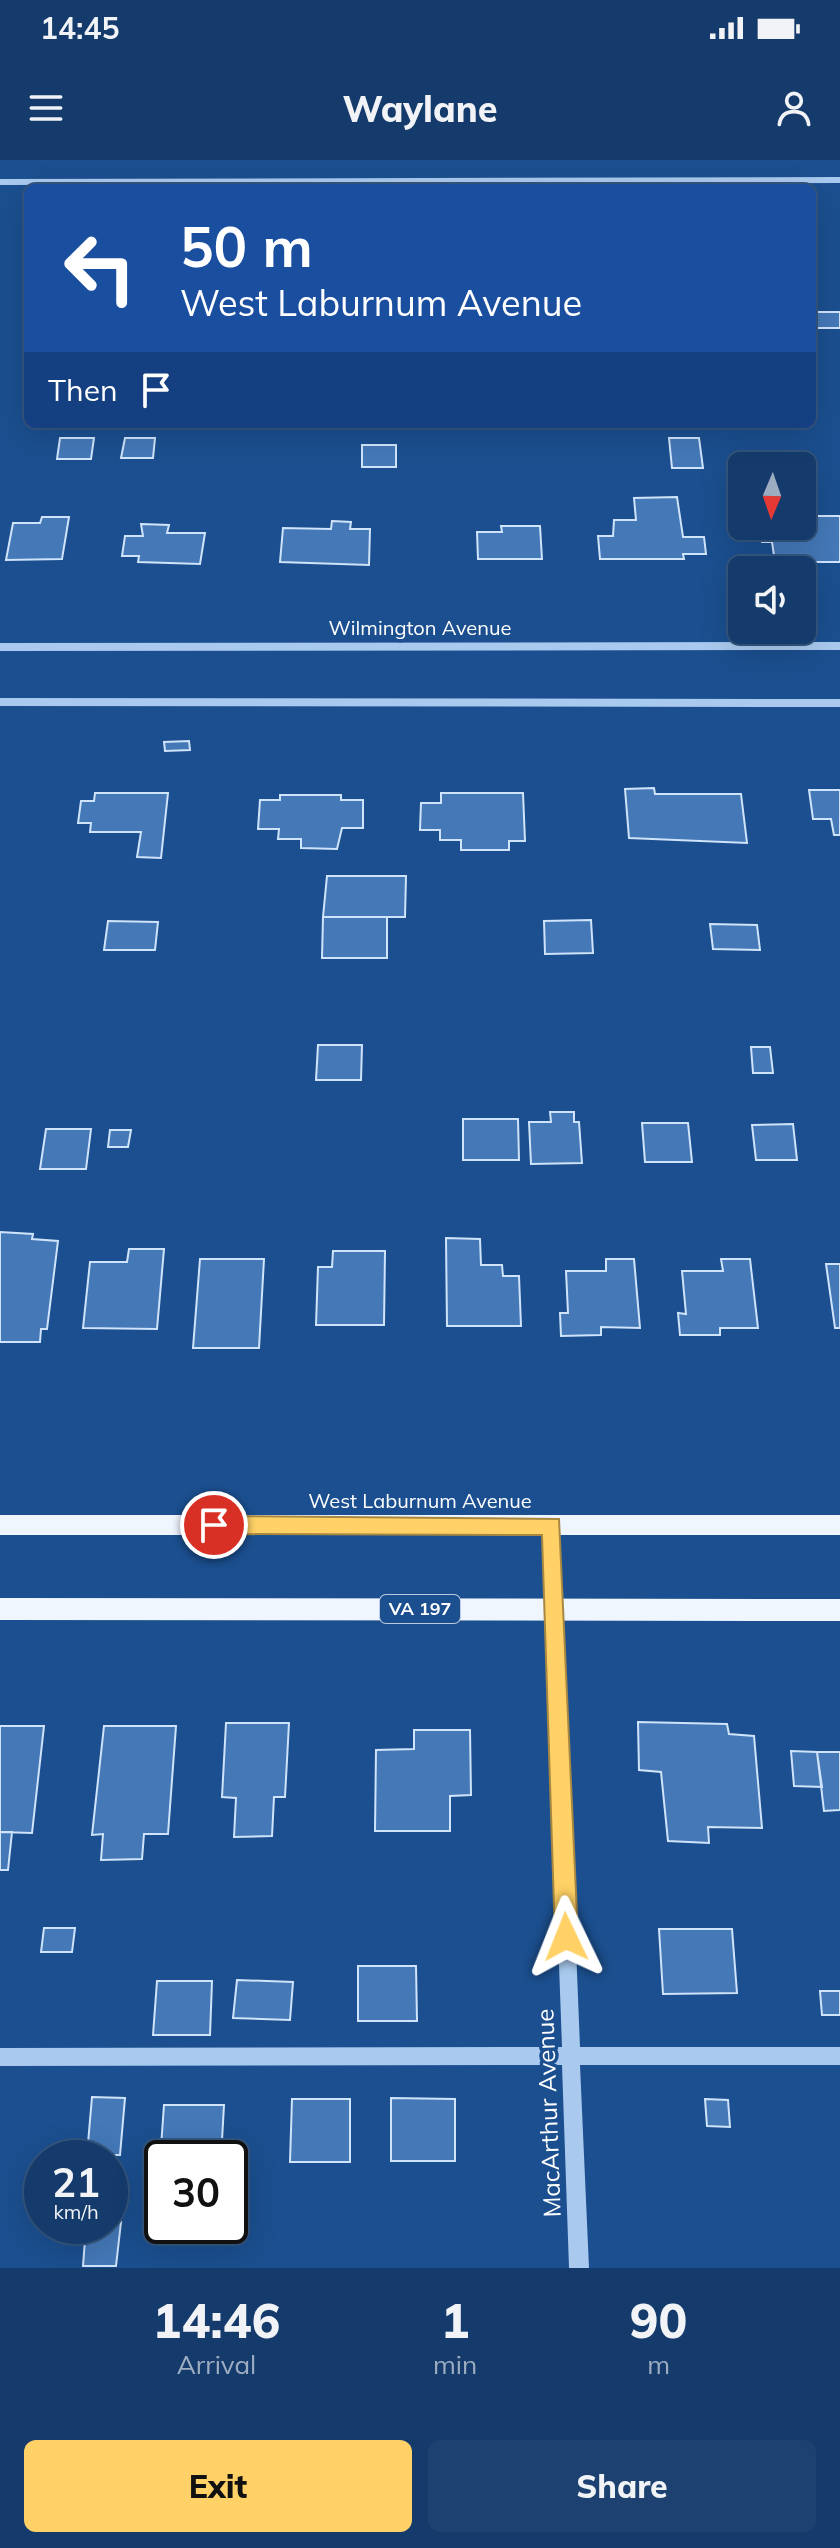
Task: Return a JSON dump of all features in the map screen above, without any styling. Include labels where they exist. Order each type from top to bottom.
[{"type":"main road","name":"West Laburnum Avenue","points":[[0,1525],[840,1525]]},
{"type":"main road","name":"VA 197","points":[[0,1609],[840,1610]]},
{"type":"street","points":[[0,182],[840,180]]},
{"type":"street","name":"Wilmington Avenue","points":[[0,647],[840,646]]},
{"type":"street","points":[[0,702],[840,703]]},
{"type":"street","name":"MacArthur Avenue","points":[[551,1525],[579,2268]]},
{"type":"street","points":[[0,2057],[840,2056]]},
{"type":"building","points":[[816,312],[840,312],[840,328],[816,328]]},
{"type":"building","points":[[60,438],[94,438],[91,459],[57,459]]},
{"type":"building","points":[[125,438],[155,438],[153,458],[121,458]]},
{"type":"building","points":[[669,438],[699,438],[703,468],[672,468]]},
{"type":"building","points":[[362,445],[396,445],[396,467],[362,467]]},
{"type":"building","points":[[677,497],[683,537],[704,537],[706,554],[683,554],[684,559],[600,559],[598,536],[613,536],[614,520],[636,520],[634,498]]},
{"type":"building","points":[[816,516],[840,516],[840,562],[816,562],[816,556],[774,556],[772,542],[762,542],[816,540]]},
{"type":"building","points":[[42,517],[69,517],[62,559],[6,560],[13,523],[40,523]]},
{"type":"building","points":[[332,521],[351,522],[350,529],[370,529],[369,565],[280,562],[283,528],[331,529]]},
{"type":"building","points":[[141,524],[169,525],[167,533],[205,533],[200,564],[138,562],[139,556],[122,556],[125,536],[143,536]]},
{"type":"building","points":[[501,526],[540,526],[542,559],[478,559],[477,532],[502,532]]},
{"type":"building","points":[[189,741],[190,750],[165,751],[164,742]]},
{"type":"building","points":[[654,788],[655,794],[741,794],[747,843],[629,838],[625,789]]},
{"type":"building","points":[[809,790],[840,790],[840,835],[834,835],[831,819],[813,819]]},
{"type":"building","points":[[95,793],[168,793],[161,858],[137,857],[141,832],[90,832],[91,823],[78,823],[81,801],[94,801]]},
{"type":"building","points":[[441,793],[523,793],[525,841],[509,841],[509,850],[461,850],[461,840],[440,840],[440,830],[420,830],[421,803],[441,803]]},
{"type":"building","points":[[280,795],[341,795],[341,800],[363,800],[363,828],[342,828],[337,849],[301,848],[301,839],[278,839],[279,829],[258,829],[260,800],[280,800]]},
{"type":"building","points":[[327,876],[406,876],[405,917],[323,917]]},
{"type":"building","points":[[323,917],[387,917],[387,958],[322,958]]},
{"type":"building","points":[[591,920],[593,953],[545,954],[544,921]]},
{"type":"building","points":[[108,921],[158,922],[155,950],[104,950]]},
{"type":"building","points":[[710,924],[757,925],[760,950],[713,949]]},
{"type":"building","points":[[318,1045],[362,1045],[361,1080],[316,1080]]},
{"type":"building","points":[[751,1047],[770,1047],[773,1073],[753,1073]]},
{"type":"building","points":[[550,1112],[574,1112],[574,1122],[579,1122],[582,1163],[531,1164],[529,1122],[551,1122]]},
{"type":"building","points":[[463,1119],[518,1119],[519,1160],[463,1160]]},
{"type":"building","points":[[642,1123],[688,1123],[692,1162],[645,1162]]},
{"type":"building","points":[[793,1124],[797,1160],[756,1160],[752,1125]]},
{"type":"building","points":[[46,1129],[91,1129],[86,1169],[40,1169]]},
{"type":"building","points":[[110,1130],[131,1130],[128,1147],[108,1147]]},
{"type":"building","points":[[0,1232],[33,1234],[32,1239],[58,1241],[47,1329],[41,1329],[40,1342],[0,1342]]},
{"type":"building","points":[[446,1238],[480,1239],[481,1265],[502,1265],[503,1276],[519,1276],[521,1326],[447,1326]]},
{"type":"building","points":[[129,1249],[164,1249],[157,1329],[83,1328],[90,1262],[127,1262]]},
{"type":"building","points":[[333,1251],[385,1251],[384,1325],[316,1325],[318,1267],[332,1267]]},
{"type":"building","points":[[200,1259],[264,1259],[259,1348],[193,1348]]},
{"type":"building","points":[[606,1259],[634,1259],[640,1328],[601,1327],[601,1335],[561,1336],[560,1313],[568,1313],[566,1271],[606,1271]]},
{"type":"building","points":[[721,1259],[750,1259],[758,1328],[720,1328],[720,1335],[680,1335],[678,1313],[686,1314],[682,1271],[723,1271]]},
{"type":"building","points":[[826,1264],[840,1264],[840,1328],[835,1328]]},
{"type":"building","points":[[638,1722],[727,1724],[729,1734],[754,1736],[762,1828],[708,1827],[709,1843],[668,1841],[661,1772],[639,1770]]},
{"type":"building","points":[[226,1723],[289,1723],[285,1797],[274,1797],[272,1836],[234,1837],[236,1798],[222,1797]]},
{"type":"building","points":[[0,1726],[44,1726],[32,1833],[0,1832]]},
{"type":"building","points":[[104,1726],[176,1726],[168,1834],[144,1834],[142,1859],[101,1860],[103,1834],[92,1835]]},
{"type":"building","points":[[414,1730],[470,1730],[471,1795],[450,1796],[450,1831],[375,1831],[376,1750],[414,1749]]},
{"type":"building","points":[[791,1751],[817,1752],[822,1787],[794,1786]]},
{"type":"building","points":[[817,1752],[840,1752],[840,1810],[824,1811]]},
{"type":"building","points":[[0,1832],[12,1832],[8,1870],[0,1870]]},
{"type":"building","points":[[44,1928],[75,1928],[72,1952],[41,1952]]},
{"type":"building","points":[[659,1929],[732,1929],[737,1993],[663,1994]]},
{"type":"building","points":[[358,1966],[416,1966],[417,2021],[358,2021]]},
{"type":"building","points":[[237,1980],[293,1982],[290,2020],[233,2018]]},
{"type":"building","points":[[157,1981],[212,1981],[210,2035],[153,2035]]},
{"type":"building","points":[[820,1991],[840,1991],[840,2015],[822,2015]]},
{"type":"building","points":[[92,2097],[125,2098],[121,2140],[88,2140]]},
{"type":"building","points":[[391,2098],[455,2099],[455,2161],[391,2161]]},
{"type":"building","points":[[292,2099],[350,2099],[350,2162],[290,2162]]},
{"type":"building","points":[[705,2099],[728,2100],[730,2127],[707,2126]]},
{"type":"building","points":[[164,2105],[224,2105],[222,2140],[162,2140]]},
{"type":"building","points":[[85,2244],[118,2244],[116,2266],[83,2266]]},
{"type":"route","points":[[214,1525],[551,1525],[566,1937]]}]
